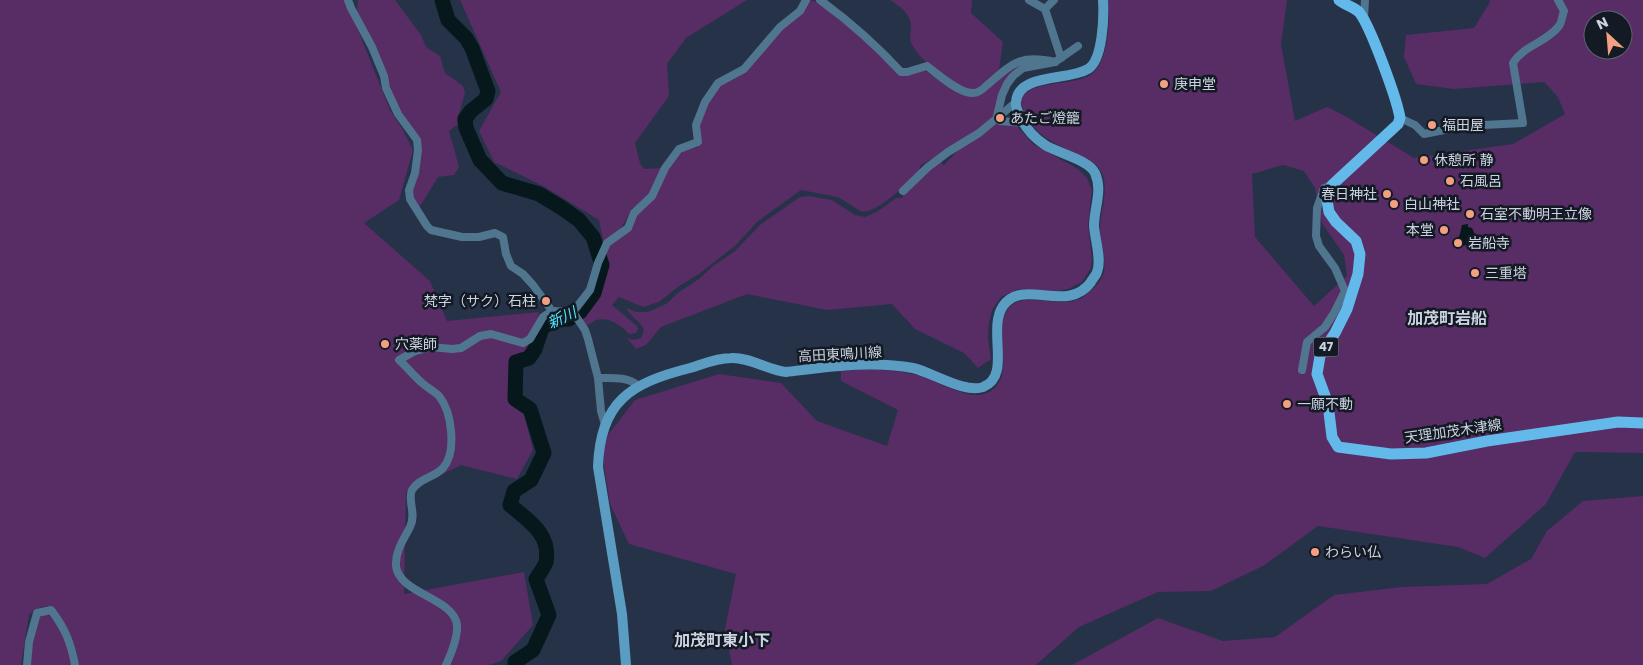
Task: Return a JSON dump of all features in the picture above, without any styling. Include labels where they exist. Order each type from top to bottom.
[{"type":"main road","points":[[1015,103],[1018,92],[1031,82],[1057,78],[1089,69],[1097,59],[1104,14],[1102,0]]},
{"type":"main road","points":[[1332,185],[1398,124],[1400,118],[1364,20],[1358,11],[1339,0]]},
{"type":"main road","name":"高田東鳴川線","points":[[626,665],[622,614],[598,467],[599,448],[605,425],[610,412],[618,403],[639,386],[650,380],[730,358],[743,359],[786,372],[847,365],[916,368],[967,388],[982,388],[990,383],[997,373],[996,327],[998,315],[1004,305],[1018,295],[1032,294],[1056,298],[1079,293],[1088,285],[1097,272],[1098,255],[1094,217],[1099,191],[1094,170],[1046,146],[1031,134],[1024,124],[1015,103]]},
{"type":"main road","name":"天理加茂木津線","points":[[1332,185],[1327,200],[1329,212],[1336,222],[1356,241],[1360,254],[1358,274],[1347,309],[1336,333],[1320,356],[1317,374],[1328,404],[1332,437],[1338,448],[1391,454],[1426,453],[1618,422],[1643,423]]},
{"type":"street","points":[[348,0],[350,8],[380,64],[386,88],[398,114],[417,140],[418,150],[415,173],[409,190],[410,200],[427,226],[431,230],[462,237],[479,237],[495,233],[504,237],[506,254],[511,266],[534,285],[552,311]]},
{"type":"street","points":[[573,312],[590,290],[607,243],[628,228],[634,213],[652,196],[665,168],[679,149],[698,142],[696,125],[705,102],[718,84],[744,68],[780,27],[800,11],[806,0]]},
{"type":"street","points":[[820,0],[885,55],[901,72],[926,66],[946,81],[974,94],[1021,60],[1037,58],[1058,60]]},
{"type":"street","points":[[1029,0],[1045,9],[1058,60]]},
{"type":"street","points":[[1045,9],[1054,0]]},
{"type":"street","points":[[1364,20],[1365,0]]},
{"type":"street","points":[[1400,118],[1415,125],[1424,134],[1464,126],[1523,123],[1513,63],[1518,54],[1544,40],[1560,25],[1564,11],[1558,0]]},
{"type":"street","points":[[997,116],[1002,95],[1013,76],[1023,68],[1058,60],[1078,46]]},
{"type":"street","points":[[903,191],[935,162],[979,133],[997,116],[1015,103]]},
{"type":"street","points":[[997,116],[1000,120],[1024,124]]},
{"type":"street","points":[[1302,370],[1308,342],[1325,327],[1345,292],[1335,268],[1319,246],[1316,236],[1318,208],[1324,188],[1332,185]]},
{"type":"street","points":[[446,665],[455,638],[457,626],[455,619],[451,613],[434,600],[407,584],[400,576],[396,567],[397,553],[413,521],[414,513],[411,492],[416,483],[443,469],[451,444],[450,422],[439,396],[420,381],[399,360],[415,351],[431,348],[452,350],[461,348],[480,336],[492,334],[522,343],[530,339],[543,317],[552,311],[573,312]]},
{"type":"street","points":[[573,312],[588,339],[598,378],[600,412],[605,425]]},
{"type":"street","points":[[598,378],[617,378],[635,382],[639,386]]},
{"type":"street","points":[[28,665],[29,642],[37,613],[51,610],[60,622],[71,644],[75,665]]},
{"type":"shaded area","points":[[0,0],[346,0],[390,110],[413,150],[399,200],[364,223],[430,281],[447,321],[539,312],[534,353],[511,361],[533,450],[517,479],[461,465],[406,492],[404,594],[524,572],[533,625],[501,661],[489,665],[79,665],[70,633],[62,619],[51,606],[44,606],[29,615],[21,665],[0,665]]},
{"type":"shaded area","points":[[358,0],[395,0],[421,35],[426,47],[440,56],[445,73],[463,86],[465,93],[457,121],[458,124],[449,131],[459,167],[454,175],[438,177],[419,208],[411,197],[421,151],[394,101],[384,67],[357,15]]},
{"type":"shaded area","points":[[460,0],[747,0],[686,38],[667,64],[669,96],[635,143],[640,163],[644,169],[661,168],[651,192],[632,209],[620,230],[604,244],[599,220],[543,186],[494,162],[479,131],[501,92]]},
{"type":"shaded area","points":[[809,0],[830,10],[902,76],[925,71],[967,96],[1018,65],[1028,61],[1019,67],[995,114],[987,122],[969,136],[920,166],[919,171],[907,183],[877,207],[862,212],[838,197],[801,190],[757,222],[736,245],[659,302],[643,307],[619,297],[612,305],[637,326],[636,333],[629,334],[618,325],[601,319],[585,326],[577,312],[608,245],[625,235],[632,228],[637,214],[681,151],[698,147],[702,140],[698,124],[715,89],[747,69]]},
{"type":"shaded area","points":[[890,0],[972,0],[971,13],[1003,42],[999,70],[972,90],[964,88],[946,78],[928,64],[915,49],[910,40],[911,22],[909,18],[898,5]]},
{"type":"shaded area","points":[[1108,0],[1287,0],[1281,44],[1295,121],[1327,107],[1414,158],[1513,144],[1565,114],[1558,97],[1544,82],[1454,89],[1416,84],[1404,57],[1406,35],[1474,28],[1490,2],[1489,0],[1643,0],[1643,453],[1575,452],[1546,504],[1485,558],[1458,547],[1318,526],[1263,566],[1211,591],[1158,592],[1079,627],[1036,665],[732,665],[725,629],[736,574],[629,544],[610,504],[604,466],[604,449],[608,435],[635,400],[719,374],[781,383],[817,421],[887,446],[898,410],[841,381],[841,371],[876,370],[904,372],[967,394],[976,395],[984,394],[995,388],[1001,379],[1003,368],[1002,330],[1008,309],[1014,303],[1023,301],[1074,301],[1089,293],[1103,275],[1104,259],[1100,225],[1105,191],[1102,174],[1092,162],[1056,144],[1036,130],[1026,116],[1021,102],[1024,94],[1032,89],[1077,80],[1087,77],[1094,72],[1106,48]],"holes":[[[1283,165],[1304,171],[1315,188],[1322,223],[1344,255],[1347,276],[1314,306],[1255,237],[1252,174]]]},
{"type":"shaded area","points":[[996,122],[1016,125],[1033,144],[1078,169],[1087,178],[1092,190],[1088,224],[1092,259],[1091,268],[1082,282],[1068,289],[1057,291],[1019,289],[1001,297],[992,310],[989,323],[988,338],[991,359],[978,368],[964,353],[915,329],[892,304],[827,310],[747,294],[661,327],[646,345],[636,349],[627,338],[634,340],[641,338],[644,330],[626,308],[637,312],[648,312],[666,304],[679,292],[735,251],[760,225],[800,197],[808,196],[832,200],[855,215],[865,217],[878,211],[896,198],[902,198],[905,192],[941,160],[943,166],[963,145]]},
{"type":"shaded area","points":[[1468,224],[1468,227],[1472,228],[1476,237],[1469,244],[1463,246],[1458,238],[1462,225]]},
{"type":"shaded area","points":[[1643,496],[1643,665],[1072,665],[1158,618],[1223,641],[1275,637],[1334,595],[1402,587],[1487,584],[1531,559],[1547,531],[1583,501]]},
{"type":"shaded area","points":[[45,614],[51,617],[61,628],[72,665],[29,665],[38,618]]},
{"type":"waterway","name":"新川","points":[[442,0],[448,20],[466,38],[472,48],[488,91],[486,99],[471,111],[465,119],[466,128],[480,160],[502,183],[539,194],[579,220],[593,237],[602,265],[594,293],[580,312],[569,319],[554,320],[542,328],[535,349],[529,358],[516,362],[515,399],[530,409],[544,453],[531,480],[514,491],[510,505],[537,529],[545,544],[547,552],[546,562],[536,579],[549,615],[533,650],[515,662],[515,665]]},
{"type":"place","name":"庚申堂","points":[[1164,84]]},
{"type":"place","name":"あたご燈籠","points":[[1000,118]]},
{"type":"place","name":"福田屋","points":[[1432,125]]},
{"type":"place","name":"休憩所 静","points":[[1424,160]]},
{"type":"place","name":"石風呂","points":[[1450,181]]},
{"type":"place","name":"春日神社","points":[[1387,194]]},
{"type":"place","name":"白山神社","points":[[1394,204]]},
{"type":"place","name":"石室不動明王立像","points":[[1470,214]]},
{"type":"place","name":"本堂","points":[[1444,230]]},
{"type":"place","name":"岩船寺","points":[[1458,243]]},
{"type":"place","name":"三重塔","points":[[1475,273]]},
{"type":"place","name":"梵字（サク）石柱","points":[[546,301]]},
{"type":"place","name":"穴薬師","points":[[385,344]]},
{"type":"place","name":"一願不動","points":[[1287,404]]},
{"type":"place","name":"わらい仏","points":[[1315,552]]},
{"type":"district","name":"加茂町岩船","points":[[1447,318]]},
{"type":"district","name":"加茂町東小下","points":[[722,640]]}]
